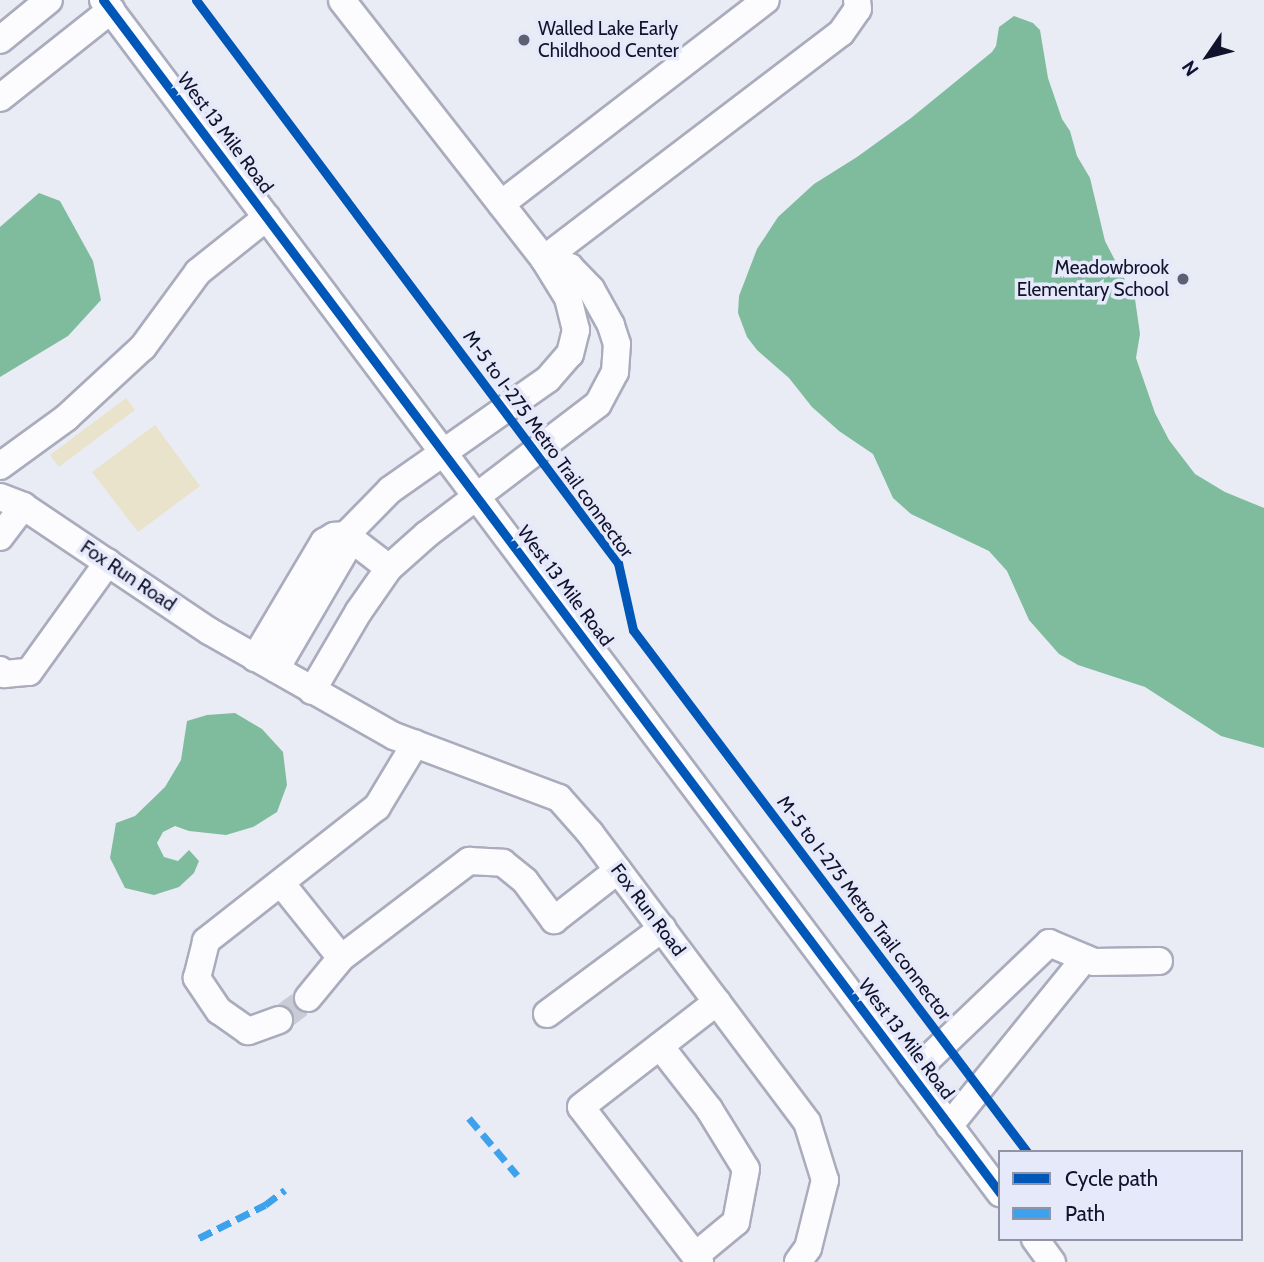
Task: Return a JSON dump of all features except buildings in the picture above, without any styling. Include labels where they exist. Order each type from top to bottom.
[{"type":"street","points":[[0,40],[49,0]]},
{"type":"street","points":[[265,663],[324,542],[334,536],[346,535],[386,492],[548,379],[570,354],[576,330],[568,298],[544,259],[342,0]]},
{"type":"street","points":[[501,204],[766,0]]},
{"type":"street","points":[[544,259],[841,33],[858,9],[857,0]]},
{"type":"street","points":[[0,98],[107,5]]},
{"type":"street","name":"West 13 Mile Road","points":[[107,5],[998,1190]]},
{"type":"street","points":[[0,466],[66,418],[143,347],[198,272],[267,217]]},
{"type":"street","points":[[312,691],[359,611],[389,569],[475,496],[598,404],[615,372],[617,344],[611,325],[592,289],[570,267],[544,259]]},
{"type":"street","points":[[0,537],[12,501]]},
{"type":"street","name":"Fox Run Road","points":[[12,501],[209,631],[394,736],[559,797],[663,928],[807,1122],[825,1180],[808,1248],[798,1262]]},
{"type":"street","points":[[346,535],[389,569]]},
{"type":"street","points":[[0,670],[4,674],[29,672],[108,562]]},
{"type":"street","points":[[279,1020],[248,1031],[219,1011],[197,978],[206,941],[377,807],[415,744]]},
{"type":"street","points":[[308,998],[341,958],[469,861],[503,863],[525,881],[554,920],[618,870]]},
{"type":"street","points":[[281,883],[341,958]]},
{"type":"street","points":[[547,1014],[663,928]]},
{"type":"street","points":[[911,1075],[1049,943],[1094,962],[1159,961]]},
{"type":"street","points":[[949,1126],[1085,958]]},
{"type":"street","points":[[660,1046],[709,1109],[746,1169],[736,1223],[697,1259],[580,1107],[717,1002]]},
{"type":"street","points":[[1036,1241],[1052,1262]]},
{"type":"shaded area","points":[[1014,16],[1033,23],[1040,30],[1048,78],[1062,119],[1070,131],[1077,156],[1090,178],[1105,241],[1135,299],[1140,334],[1136,358],[1155,413],[1169,440],[1195,474],[1225,492],[1264,508],[1264,748],[1221,736],[1145,687],[1078,665],[1059,654],[1029,620],[1007,571],[989,551],[911,514],[893,498],[873,454],[839,431],[812,407],[789,378],[757,350],[747,337],[738,313],[739,296],[757,249],[778,217],[814,184],[911,118],[992,52],[996,46],[999,27]]},
{"type":"shaded area","points":[[39,193],[60,201],[93,261],[101,300],[68,336],[0,377],[0,227]]},
{"type":"shaded area","points":[[126,398],[135,410],[59,467],[50,455]]},
{"type":"shaded area","points":[[155,425],[200,486],[138,532],[92,472]]},
{"type":"shaded area","points":[[235,713],[262,729],[283,752],[287,785],[277,812],[253,827],[226,835],[189,831],[175,826],[163,832],[157,843],[164,857],[178,861],[189,850],[199,861],[194,873],[179,887],[154,895],[125,888],[110,858],[116,823],[135,816],[165,787],[181,760],[187,721],[207,715]]},
{"type":"tunnel","points":[[279,1020],[308,998]]},
{"type":"marked path","points":[[469,1118],[517,1175]]},
{"type":"marked path","points":[[199,1238],[265,1205],[285,1190]]},
{"type":"cycle path","points":[[103,0],[998,1190]]},
{"type":"cycle path","name":"M-5 to I-275 Metro Trail connector","points":[[196,0],[618,563],[633,630],[1025,1150]]},
{"type":"place","name":"Walled Lake Early Childhood Center","points":[[524,40]]},
{"type":"place","name":"Meadowbrook Elementary School","points":[[1183,279]]}]
